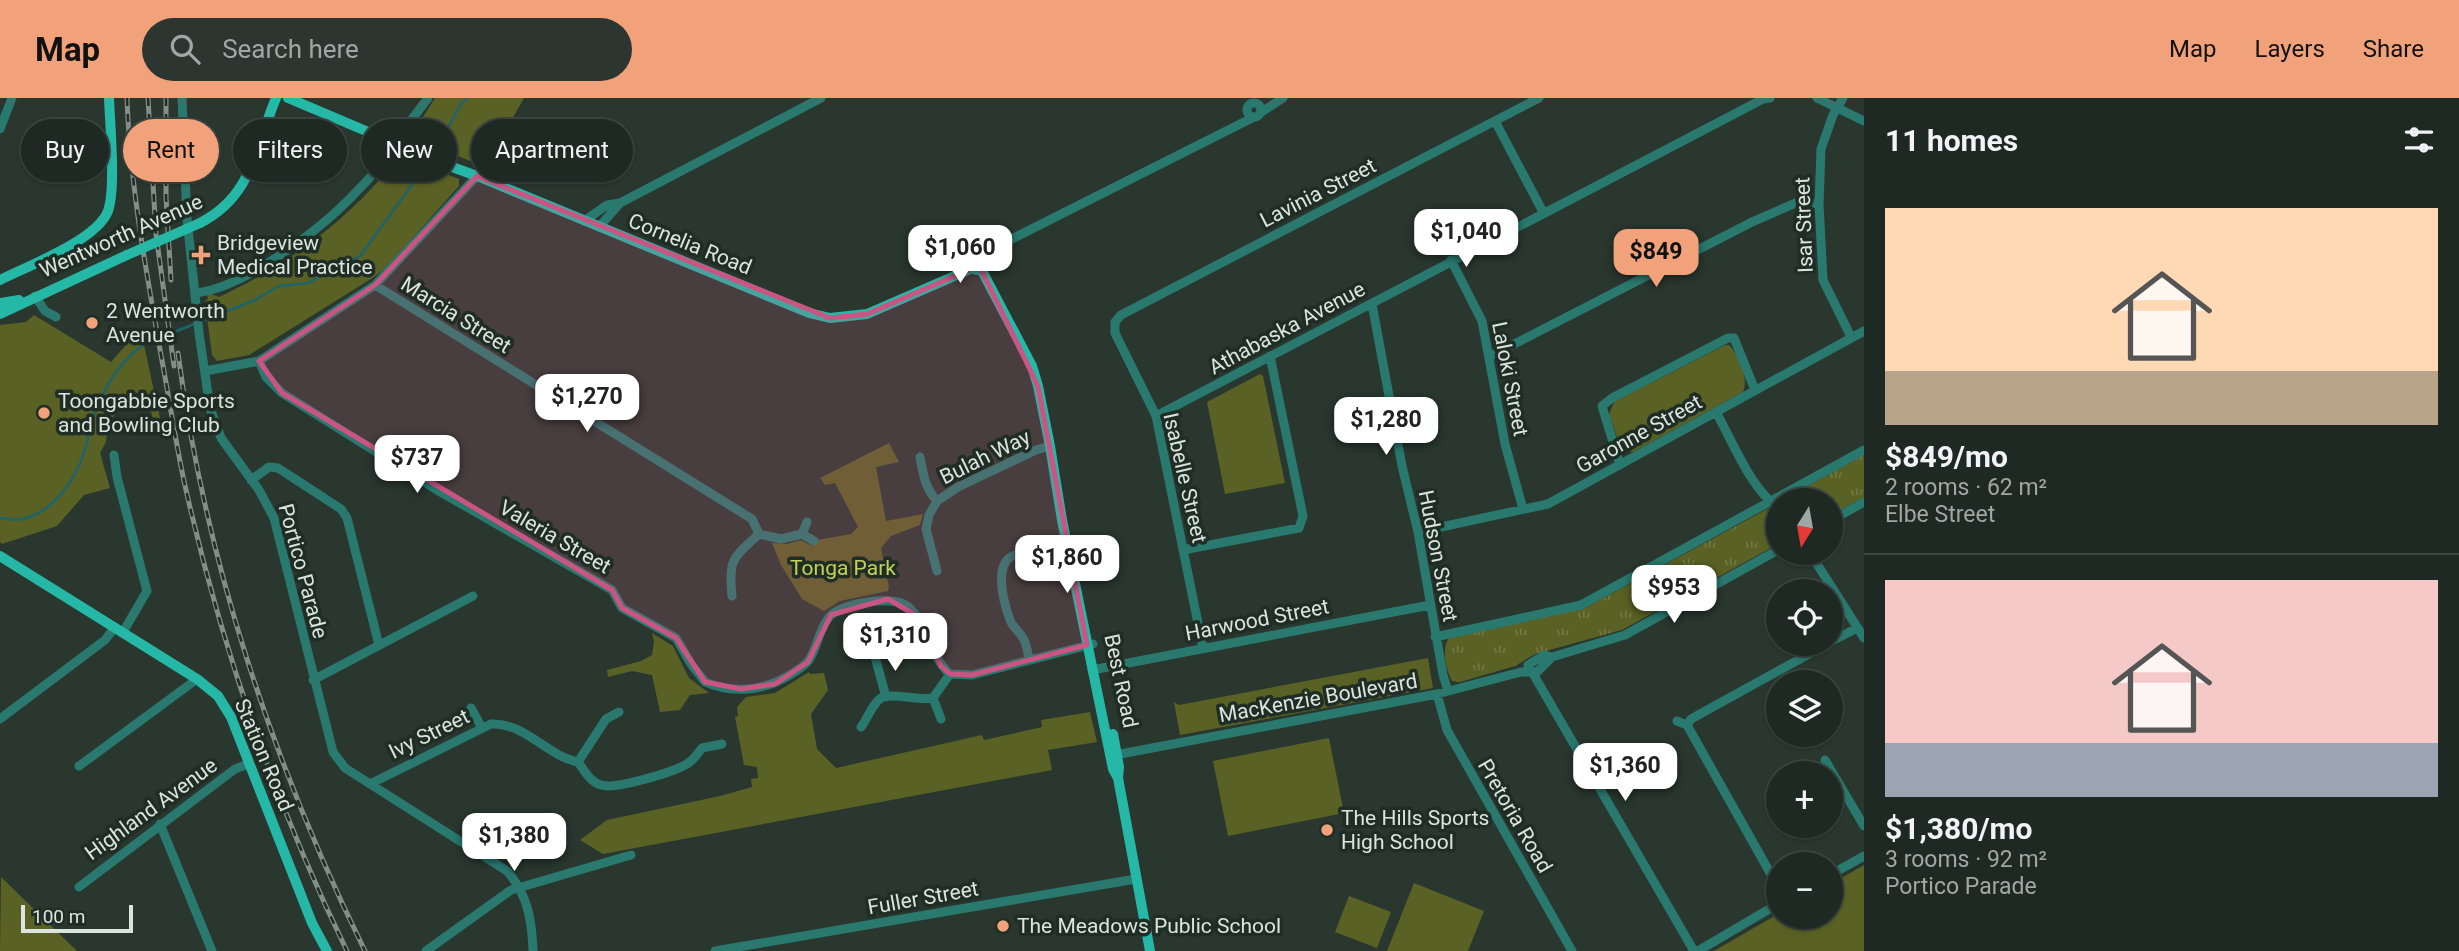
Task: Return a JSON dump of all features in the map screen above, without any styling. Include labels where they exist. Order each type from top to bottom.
[{"type":"main road","name":"Wentworth Avenue","points":[[0,280],[88,235],[105,217],[110,204],[111,188],[110,98]]},
{"type":"main road","name":"Wentworth Avenue","points":[[0,314],[200,223],[223,209],[243,186],[276,98]]},
{"type":"main road","name":"Cornelia Road","points":[[288,98],[361,129]]},
{"type":"main road","name":"Cornelia Road","points":[[491,182],[809,313],[830,318],[867,314],[978,263]]},
{"type":"main road","name":"Best Road","points":[[978,263],[1031,366],[1062,511],[1067,519],[1150,951]]},
{"type":"main road","name":"Wentworth Avenue","points":[[0,303],[35,296]]},
{"type":"main road","name":"Station Road","points":[[0,556],[209,687],[231,717],[312,923],[327,951]]},
{"type":"street","points":[[0,129],[4,110],[12,98]]},
{"type":"street","name":"Portico Parade","points":[[182,98],[187,219],[210,408],[221,438],[274,518],[313,680],[336,759],[345,768],[498,864],[519,887]]},
{"type":"street","points":[[414,119],[428,98]]},
{"type":"street","points":[[584,221],[607,205],[620,203],[821,98]]},
{"type":"street","name":"Lavinia Street","points":[[1115,322],[1121,315],[1539,98]]},
{"type":"street","name":"Athabaska Avenue","points":[[1156,416],[1543,212],[1756,102],[1770,98]]},
{"type":"street","points":[[1817,98],[1864,121]]},
{"type":"street","name":"Isar Street","points":[[1843,98],[1833,114],[1821,149],[1819,204],[1823,280],[1851,337]]},
{"type":"street","name":"Cornelia Road","points":[[978,263],[1022,236],[1224,130],[1252,106],[1281,99]]},
{"type":"street","points":[[1495,121],[1543,212]]},
{"type":"street","points":[[195,293],[226,284],[285,252],[341,208],[364,182]]},
{"type":"street","points":[[205,371],[259,361],[375,285],[471,182]]},
{"type":"street","points":[[1489,357],[1752,222],[1798,202],[1819,204]]},
{"type":"street","points":[[599,227],[620,203]]},
{"type":"street","name":"Laloki Street","points":[[1451,260],[1479,313],[1505,444],[1523,509]]},
{"type":"street","name":"Marcia Street","points":[[375,285],[752,519],[759,534]]},
{"type":"street","points":[[35,296],[44,311],[56,317]]},
{"type":"street","name":"Hudson Street","points":[[1372,304],[1448,691]]},
{"type":"street","name":"Isabelle Street","points":[[1115,322],[1115,333],[1156,416],[1203,648]]},
{"type":"street","name":"Garonne Street","points":[[1418,531],[1548,504],[1864,331]]},
{"type":"street","points":[[1620,465],[1602,406],[1612,398],[1728,338],[1734,338],[1755,390]]},
{"type":"street","points":[[1183,550],[1299,528],[1303,516],[1270,356]]},
{"type":"street","name":"Valeria Street","points":[[259,361],[266,377],[282,393],[437,490],[612,590],[622,608],[676,638],[705,682],[721,687],[753,689],[775,684],[808,662],[823,626],[835,612],[888,599],[907,606],[915,615],[941,666],[950,674]]},
{"type":"street","points":[[1716,412],[1758,487],[1766,496]]},
{"type":"street","name":"Bulah Way","points":[[937,571],[926,529],[929,515],[937,501],[958,487],[1050,446]]},
{"type":"street","points":[[1801,488],[1864,450]]},
{"type":"street","points":[[0,719],[119,629],[147,591],[117,477],[114,455]]},
{"type":"street","name":"Bulah Way","points":[[920,457],[929,493],[937,501]]},
{"type":"street","points":[[251,480],[269,467],[278,468],[341,509],[348,518],[379,645]]},
{"type":"street","points":[[1843,514],[1864,502]]},
{"type":"street","points":[[1436,637],[1581,606],[1766,508]]},
{"type":"street","points":[[802,534],[807,522]]},
{"type":"street","points":[[732,596],[731,563],[738,552],[759,534],[781,539],[802,534],[814,541]]},
{"type":"street","points":[[1020,554],[1009,556],[1004,562],[1002,578],[1011,622],[1023,638],[1029,660]]},
{"type":"street","points":[[1766,557],[1625,635],[1552,657],[1544,655],[1528,665],[1696,951],[1766,911]]},
{"type":"street","points":[[1818,565],[1864,638]]},
{"type":"street","points":[[313,680],[472,596]]},
{"type":"street","name":"Harwood Street","points":[[1095,669],[1430,605]]},
{"type":"street","points":[[1843,636],[1857,628]]},
{"type":"street","points":[[861,727],[881,698],[891,695],[920,700],[933,698],[950,674],[972,675],[1090,645]]},
{"type":"street","points":[[1766,866],[1682,723],[1805,656]]},
{"type":"street","points":[[875,657],[886,697]]},
{"type":"street","name":"MacKenzie Boulevard","points":[[1114,755],[1437,694],[1521,672],[1531,673]]},
{"type":"street","points":[[79,766],[197,679]]},
{"type":"street","name":"Pretoria Road","points":[[1437,694],[1447,730],[1572,951]]},
{"type":"street","points":[[933,698],[940,719]]},
{"type":"street","points":[[471,708],[482,728]]},
{"type":"street","points":[[619,712],[606,719],[578,762],[592,781],[603,786],[621,785],[667,773],[694,759],[702,748],[722,744]]},
{"type":"street","name":"Ivy Street","points":[[370,784],[491,724],[508,724],[566,760],[578,762]]},
{"type":"street","points":[[1825,760],[1864,826]]},
{"type":"street","name":"Highland Avenue","points":[[79,887],[235,769],[248,764]]},
{"type":"street","points":[[160,824],[212,951]]},
{"type":"street","points":[[426,951],[502,894],[631,855]]},
{"type":"street","points":[[1843,868],[1864,856]]},
{"type":"street","name":"Fuller Street","points":[[715,951],[1136,879]]},
{"type":"street","points":[[519,887],[530,915],[533,951]]},
{"type":"highlighted area","points":[[477,176],[830,318],[867,314],[973,268],[981,269],[1038,386],[1087,645],[972,675],[950,674],[941,666],[915,615],[888,599],[831,615],[808,662],[775,684],[741,689],[705,682],[676,638],[622,608],[612,590],[282,393],[259,361],[375,285]]},
{"type":"green space","points":[[435,98],[524,98],[512,119],[471,119],[471,161],[457,156],[457,119],[422,119]]},
{"type":"green space","points":[[459,179],[459,186],[387,267],[374,277],[249,355],[217,361],[212,355],[205,302],[207,296],[211,294],[219,297],[287,260],[327,230],[377,182],[457,182]]},
{"type":"green space","name":"Toongabbie Sports and Bowling Club","points":[[34,315],[111,362],[141,331],[161,423],[153,419],[148,400],[134,391],[108,423],[106,442],[100,453],[110,488],[84,495],[57,526],[2,544],[0,325],[26,322]]},
{"type":"green space","points":[[1729,345],[1733,350],[1742,367],[1745,380],[1743,392],[1633,452],[1621,449],[1609,414],[1614,402]]},
{"type":"green space","points":[[1260,374],[1263,376],[1285,483],[1225,494],[1207,402]]},
{"type":"green space","name":"Tonga Park","points":[[889,443],[899,462],[876,467],[886,521],[923,514],[920,525],[891,536],[881,548],[888,591],[840,601],[824,611],[802,599],[781,565],[772,543],[787,544],[800,540],[813,546],[817,540],[851,534],[858,527],[835,483],[825,485],[820,478]]},
{"type":"green space","points":[[1864,455],[1864,497],[1843,508],[1843,488],[1804,488]]},
{"type":"green space","points":[[1766,510],[1766,551],[1622,630],[1535,654],[1515,666],[1460,682],[1452,681],[1445,659],[1449,638],[1587,607]]},
{"type":"green space","points":[[652,633],[673,646],[689,678],[709,693],[690,695],[680,710],[660,712],[652,675],[632,671],[608,677],[607,670],[641,661],[652,655]]},
{"type":"green space","points":[[1428,658],[1433,688],[1180,735],[1174,702],[1179,705]]},
{"type":"green space","points":[[809,672],[824,673],[828,690],[811,714],[817,749],[836,768],[982,735],[984,740],[1042,727],[1041,720],[1090,712],[1097,742],[1048,750],[1052,770],[603,854],[580,840],[607,820],[752,787],[751,779],[758,778],[757,767],[744,765],[735,717],[738,716],[737,707],[746,697],[775,693]]},
{"type":"green space","points":[[1329,738],[1344,813],[1228,836],[1213,761]]},
{"type":"green space","points":[[1864,865],[1864,951],[1714,951],[1766,921],[1766,929],[1843,929],[1843,877]]},
{"type":"green space","points":[[1,877],[77,951],[0,951]]},
{"type":"green space","points":[[1414,883],[1484,911],[1468,951],[1387,951]]},
{"type":"green space","points":[[1349,896],[1391,912],[1377,948],[1335,932]]},
{"type":"waterway","points":[[453,119],[462,102],[468,98]]},
{"type":"waterway","points":[[0,518],[19,520],[33,516],[44,510],[62,493],[81,461],[97,408],[107,387],[135,351],[144,344],[255,300],[279,286],[308,283],[360,256],[414,182]]},
{"type":"railway","points":[[127,98],[131,163],[144,259],[184,481],[198,542],[232,661],[273,779],[347,951]]},
{"type":"railway","points":[[148,98],[156,234],[174,366]]},
{"type":"railway","points":[[166,98],[166,197],[171,280]]},
{"type":"railway","points":[[178,353],[206,507],[247,660],[301,808],[365,951]]},
{"type":"place","name":"Bridgeview Medical Practice","points":[[201,255]]},
{"type":"place","name":"2 Wentworth Avenue","points":[[92,323]]},
{"type":"place","name":"Toongabbie Sports and Bowling Club","points":[[44,413]]},
{"type":"place","name":"The Hills Sports High School","points":[[1327,830]]},
{"type":"place","name":"The Meadows Public School","points":[[1003,926]]}]
